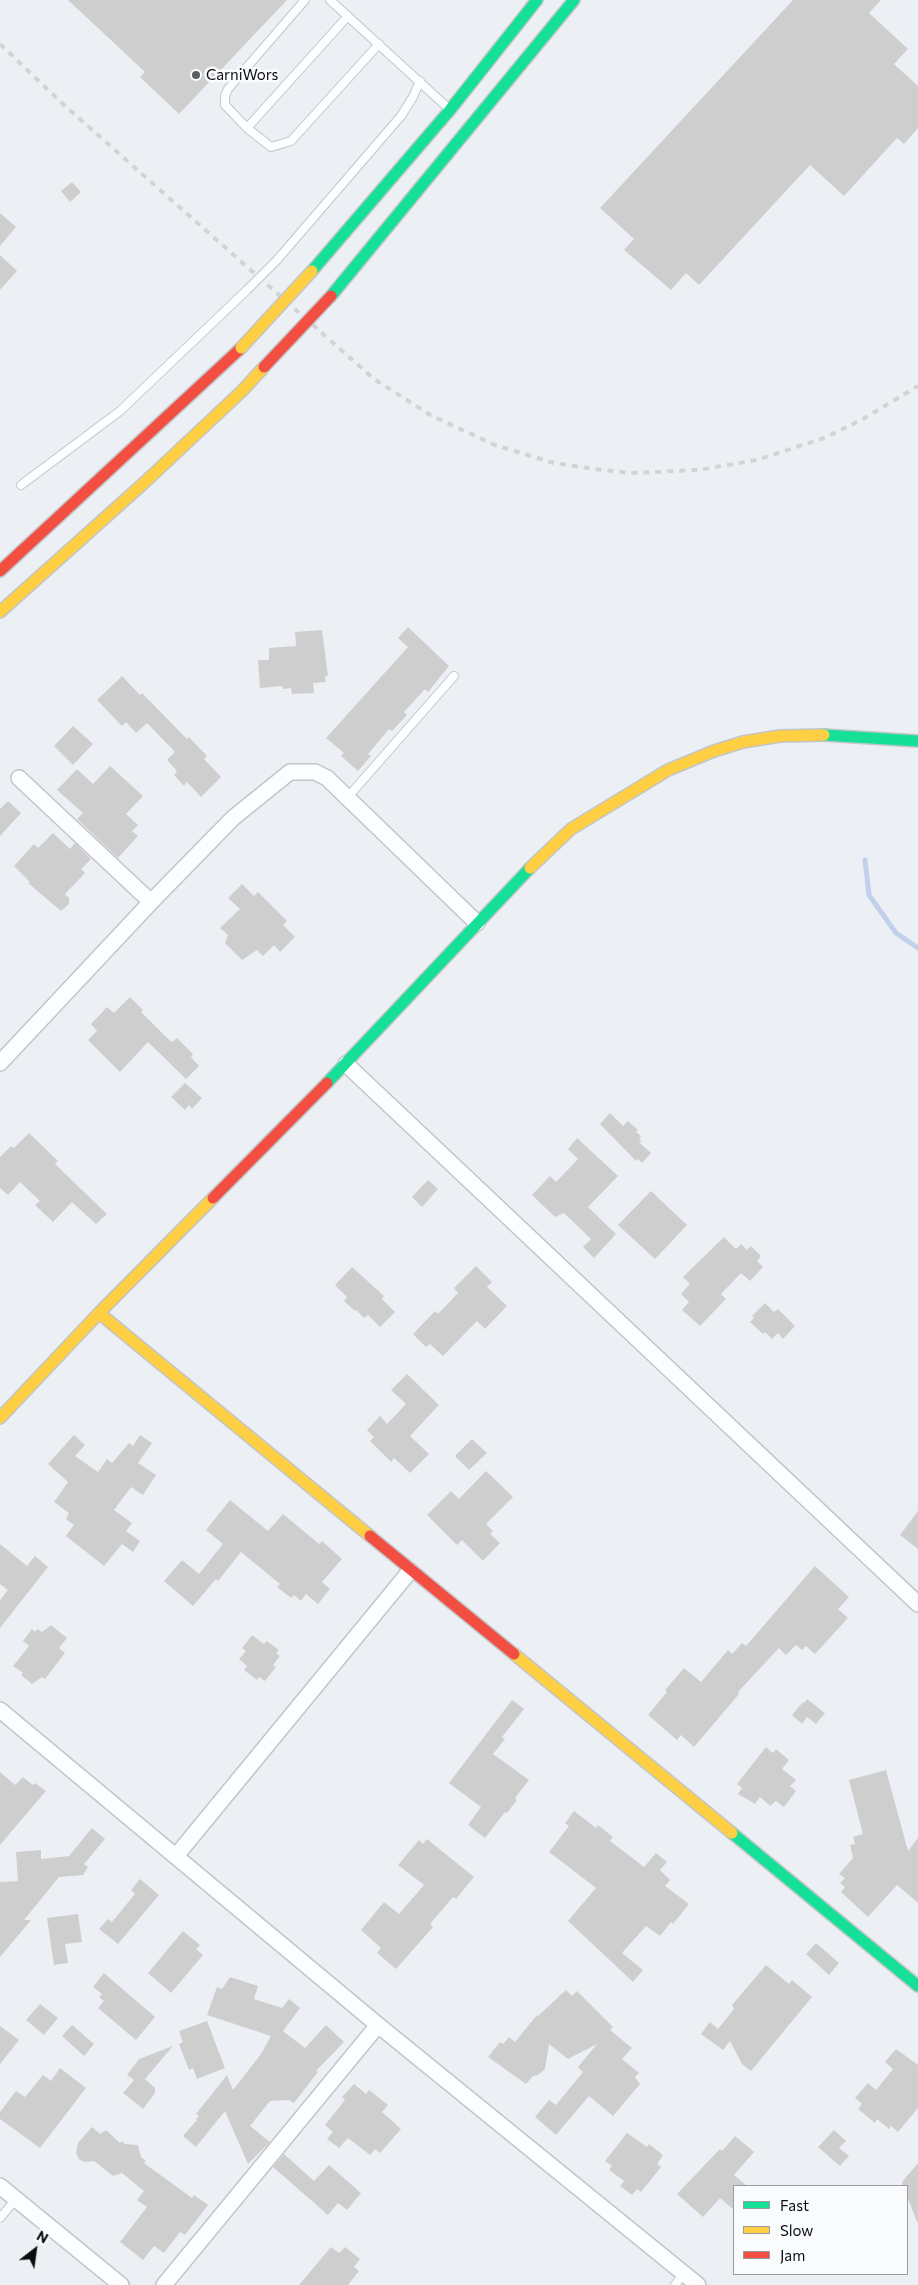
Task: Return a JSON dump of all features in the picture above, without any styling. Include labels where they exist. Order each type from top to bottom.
[{"type":"main road","points":[[0,572],[241,348],[312,271],[450,110],[537,0]]},
{"type":"main road","points":[[0,612],[145,482],[243,390],[331,296],[574,0]]},
{"type":"main road","points":[[0,1418],[99,1314],[346,1064],[477,923],[571,829],[668,770],[714,751],[743,742],[780,736],[818,734],[918,741]]},
{"type":"main road","points":[[99,1314],[918,1986]]},
{"type":"street","points":[[0,1063],[233,818],[290,772],[315,772],[327,778],[477,923]]},
{"type":"street","points":[[19,778],[152,902]]},
{"type":"street","points":[[346,1064],[918,1604]]},
{"type":"street","points":[[176,1856],[410,1571]]},
{"type":"street","points":[[0,1710],[679,2279],[698,2285]]},
{"type":"street","points":[[164,2285],[378,2025]]},
{"type":"street","points":[[0,2186],[121,2285]]},
{"type":"lane","points":[[305,0],[228,89],[224,105],[247,128],[271,147],[291,141],[379,44]]},
{"type":"lane","points":[[330,0],[450,110]]},
{"type":"lane","points":[[247,128],[348,16]]},
{"type":"lane","points":[[21,485],[120,410],[277,260],[401,116],[420,81]]},
{"type":"lane","points":[[347,798],[454,676]]},
{"type":"lane","points":[[0,2218],[16,2199]]},
{"type":"building","points":[[68,0],[287,0],[179,114],[140,77],[145,72]]},
{"type":"building","points":[[793,0],[881,0],[869,13],[908,49],[894,64],[918,86],[918,128],[904,144],[897,138],[844,196],[810,165],[699,285],[686,273],[671,290],[624,250],[634,239],[600,208]]},
{"type":"building","points":[[72,182],[81,192],[70,202],[61,191]]},
{"type":"building","points":[[0,213],[16,227],[0,246]]},
{"type":"building","points":[[0,255],[17,271],[0,290]]},
{"type":"building","points":[[408,627],[449,666],[428,692],[425,689],[404,712],[407,715],[392,731],[389,729],[368,754],[371,756],[358,771],[341,756],[344,753],[326,738],[408,647],[398,638]]},
{"type":"building","points":[[322,630],[328,676],[325,676],[326,682],[313,683],[314,693],[292,694],[291,688],[283,689],[282,686],[260,688],[258,660],[269,660],[269,648],[296,646],[295,632]]},
{"type":"building","points":[[122,676],[140,695],[142,693],[187,739],[189,737],[207,756],[204,759],[221,777],[201,797],[187,782],[184,786],[174,775],[177,771],[167,760],[175,752],[147,723],[136,733],[126,722],[122,726],[97,700]]},
{"type":"building","points":[[73,726],[93,744],[73,765],[54,746]]},
{"type":"building","points":[[110,766],[143,796],[126,814],[138,825],[132,831],[138,836],[118,858],[77,819],[83,813],[57,790],[77,769],[93,784]]},
{"type":"building","points":[[8,801],[21,813],[0,836],[0,809]]},
{"type":"building","points":[[53,833],[70,849],[75,843],[91,859],[81,869],[85,873],[65,894],[69,898],[69,904],[61,911],[28,883],[30,882],[14,866],[34,844],[38,848]]},
{"type":"building","points":[[242,884],[254,896],[258,892],[287,921],[283,925],[295,937],[280,952],[274,945],[263,956],[257,950],[242,960],[225,943],[228,935],[220,928],[240,909],[228,898]]},
{"type":"building","points":[[130,997],[143,1010],[141,1012],[168,1039],[172,1042],[177,1038],[193,1054],[191,1057],[199,1066],[186,1079],[148,1042],[120,1072],[88,1040],[97,1031],[91,1024],[107,1007],[114,1013]]},
{"type":"building","points":[[185,1083],[202,1098],[192,1109],[189,1105],[185,1110],[171,1097]]},
{"type":"building","points":[[610,1113],[623,1126],[628,1121],[638,1130],[636,1132],[641,1136],[639,1139],[640,1143],[651,1153],[642,1163],[638,1159],[636,1161],[600,1124]]},
{"type":"building","points":[[29,1133],[58,1161],[55,1164],[107,1214],[96,1224],[72,1202],[53,1222],[35,1205],[40,1201],[20,1182],[8,1195],[0,1188],[0,1157],[11,1146],[14,1148]]},
{"type":"building","points":[[577,1138],[618,1176],[588,1207],[616,1234],[594,1258],[583,1247],[591,1239],[564,1213],[555,1217],[532,1195],[550,1176],[556,1182],[578,1159],[568,1149]]},
{"type":"building","points":[[428,1180],[438,1189],[422,1207],[412,1197]]},
{"type":"building","points":[[651,1191],[687,1225],[655,1259],[618,1225]]},
{"type":"building","points":[[724,1237],[736,1249],[741,1244],[747,1250],[751,1246],[761,1256],[757,1261],[763,1267],[750,1281],[741,1273],[721,1294],[726,1299],[700,1326],[682,1310],[689,1302],[681,1294],[690,1284],[683,1277]]},
{"type":"building","points":[[476,1266],[492,1282],[487,1287],[507,1306],[485,1329],[477,1321],[443,1356],[430,1344],[426,1347],[413,1334],[435,1311],[438,1314],[458,1293],[454,1288]]},
{"type":"building","points":[[352,1267],[384,1296],[382,1299],[395,1312],[380,1327],[368,1315],[364,1318],[344,1301],[347,1297],[335,1285]]},
{"type":"building","points":[[765,1303],[774,1312],[778,1309],[795,1326],[783,1339],[778,1333],[772,1339],[765,1332],[763,1334],[750,1322],[754,1318],[752,1316]]},
{"type":"building","points":[[407,1374],[439,1405],[410,1436],[429,1454],[410,1473],[394,1458],[391,1462],[370,1441],[374,1437],[367,1430],[380,1416],[387,1424],[406,1404],[391,1390]]},
{"type":"building","points":[[74,1435],[85,1445],[75,1456],[98,1472],[107,1459],[112,1463],[129,1443],[133,1446],[140,1435],[152,1443],[138,1463],[156,1475],[143,1495],[131,1487],[114,1510],[132,1523],[126,1531],[140,1541],[133,1552],[122,1544],[104,1566],[66,1536],[74,1525],[66,1519],[69,1513],[54,1502],[68,1482],[48,1464]]},
{"type":"building","points":[[472,1439],[487,1453],[469,1470],[455,1456]]},
{"type":"building","points":[[486,1471],[513,1497],[486,1524],[493,1531],[490,1534],[500,1543],[483,1561],[462,1540],[457,1545],[427,1515],[451,1491],[459,1499]]},
{"type":"building","points":[[230,1500],[268,1531],[283,1514],[319,1544],[322,1541],[342,1559],[322,1582],[330,1589],[318,1604],[306,1594],[301,1601],[294,1595],[291,1598],[277,1587],[280,1584],[241,1552],[218,1581],[216,1579],[193,1606],[164,1581],[182,1560],[199,1574],[223,1544],[206,1530]]},
{"type":"building","points":[[918,1511],[918,1549],[900,1535]]},
{"type":"building","points":[[0,1544],[27,1566],[35,1556],[48,1567],[0,1628],[0,1600],[8,1590],[0,1584]]},
{"type":"building","points":[[815,1566],[849,1597],[838,1609],[848,1618],[815,1654],[806,1646],[802,1650],[796,1645],[786,1655],[779,1648],[738,1692],[739,1694],[694,1747],[681,1735],[677,1740],[648,1715],[667,1692],[665,1690],[684,1668],[701,1682],[728,1650],[732,1654],[742,1643],[746,1646]]},
{"type":"building","points":[[51,1625],[67,1638],[59,1648],[65,1653],[45,1679],[42,1677],[32,1684],[21,1675],[23,1673],[13,1666],[29,1646],[23,1641],[32,1629],[35,1632],[37,1629],[42,1632]]},
{"type":"building","points":[[252,1635],[264,1644],[267,1641],[279,1650],[276,1653],[280,1656],[273,1665],[276,1667],[265,1681],[259,1677],[257,1680],[244,1670],[247,1666],[239,1659],[246,1651],[242,1648]]},
{"type":"building","points":[[807,1699],[825,1713],[816,1724],[807,1717],[802,1724],[792,1715]]},
{"type":"building","points":[[512,1700],[524,1709],[502,1737],[505,1739],[493,1754],[529,1780],[515,1798],[517,1800],[485,1838],[468,1825],[481,1807],[449,1783]]},
{"type":"building","points":[[766,1747],[773,1753],[776,1749],[789,1760],[782,1769],[796,1780],[790,1786],[796,1791],[784,1807],[776,1801],[770,1806],[760,1797],[755,1804],[738,1794],[742,1788],[737,1784]]},
{"type":"building","points":[[886,1770],[908,1851],[918,1838],[918,1903],[897,1885],[868,1917],[841,1892],[845,1887],[840,1883],[845,1878],[839,1874],[853,1858],[850,1845],[855,1844],[853,1837],[863,1834],[849,1780]]},
{"type":"building","points":[[0,1772],[15,1785],[23,1777],[33,1785],[35,1783],[46,1791],[0,1845]]},
{"type":"building","points":[[574,1811],[596,1828],[598,1825],[613,1837],[610,1841],[644,1867],[656,1853],[667,1862],[660,1870],[670,1880],[665,1886],[689,1904],[673,1924],[671,1922],[660,1936],[646,1926],[622,1953],[643,1970],[633,1982],[568,1921],[596,1888],[549,1852],[569,1826],[565,1823]]},
{"type":"building","points":[[92,1828],[105,1839],[84,1864],[88,1867],[83,1875],[59,1877],[24,1920],[31,1920],[0,1957],[0,1882],[18,1881],[16,1852],[41,1850],[41,1859],[69,1856]]},
{"type":"building","points":[[427,1839],[474,1877],[456,1899],[453,1897],[430,1924],[433,1927],[396,1969],[377,1953],[381,1948],[361,1930],[384,1902],[399,1914],[424,1885],[398,1865],[419,1840],[423,1844]]},
{"type":"building","points":[[140,1879],[159,1895],[118,1944],[99,1929],[108,1919],[112,1922],[135,1894],[131,1890]]},
{"type":"building","points":[[78,1914],[82,1942],[65,1944],[68,1963],[54,1965],[47,1918]]},
{"type":"building","points":[[183,1931],[200,1945],[196,1949],[203,1955],[171,1993],[148,1973]]},
{"type":"building","points":[[816,1943],[839,1963],[829,1975],[806,1954]]},
{"type":"building","points":[[766,1965],[789,1984],[792,1980],[812,1997],[751,2071],[742,2064],[730,2041],[723,2050],[701,2034],[710,2022],[718,2029],[734,2009],[732,2005]]},
{"type":"building","points":[[104,1973],[155,2017],[136,2040],[98,2008],[104,2001],[99,1997],[102,1994],[93,1987]]},
{"type":"building","points":[[230,1977],[258,1986],[254,1999],[282,2008],[289,1999],[300,2008],[283,2031],[305,2048],[326,2025],[344,2042],[316,2071],[318,2072],[294,2103],[289,2100],[270,2101],[250,2126],[270,2142],[248,2164],[225,2111],[196,2147],[183,2136],[196,2121],[198,2122],[196,2119],[199,2116],[196,2114],[227,2075],[233,2090],[261,2054],[271,2036],[207,2015],[217,1987],[222,1989]]},
{"type":"building","points":[[566,1990],[572,1996],[577,1991],[613,2027],[610,2030],[632,2048],[622,2059],[639,2073],[635,2077],[640,2084],[613,2116],[589,2096],[556,2135],[535,2117],[549,2100],[556,2105],[583,2072],[578,2067],[597,2044],[568,2059],[549,2044],[545,2069],[538,2075],[533,2076],[526,2084],[488,2057],[500,2042],[503,2044],[509,2037],[515,2042],[537,2015]]},
{"type":"building","points":[[40,2004],[58,2018],[44,2035],[26,2020]]},
{"type":"building","points":[[207,2021],[225,2068],[197,2079],[193,2068],[189,2070],[179,2044],[183,2042],[179,2031]]},
{"type":"building","points":[[72,2025],[94,2044],[84,2056],[62,2036]]},
{"type":"building","points":[[0,2026],[19,2040],[0,2064]]},
{"type":"building","points":[[173,2046],[145,2079],[155,2088],[155,2093],[143,2109],[123,2093],[134,2080],[127,2075],[139,2059]]},
{"type":"building","points":[[896,2049],[918,2065],[918,2108],[898,2132],[891,2126],[889,2129],[877,2119],[875,2123],[858,2109],[862,2104],[855,2098],[868,2083],[876,2090],[893,2069],[885,2062]]},
{"type":"building","points":[[60,2068],[86,2088],[40,2148],[0,2119],[0,2112],[16,2091],[25,2097],[43,2075],[51,2081]]},
{"type":"building","points":[[354,2084],[366,2094],[369,2090],[388,2105],[382,2112],[401,2129],[380,2153],[375,2149],[370,2155],[348,2138],[339,2148],[327,2139],[333,2132],[325,2125],[345,2100],[342,2097]]},
{"type":"building","points":[[92,2127],[100,2134],[106,2130],[120,2143],[122,2141],[125,2144],[138,2145],[141,2157],[146,2161],[144,2163],[192,2198],[194,2195],[208,2205],[185,2235],[180,2232],[164,2253],[154,2246],[143,2260],[120,2242],[147,2207],[137,2200],[144,2191],[122,2173],[113,2176],[94,2161],[84,2162],[79,2159],[76,2153],[78,2143]]},
{"type":"building","points":[[834,2130],[846,2141],[839,2148],[849,2156],[840,2166],[818,2147]]},
{"type":"building","points":[[627,2133],[647,2147],[649,2144],[663,2155],[657,2164],[661,2167],[641,2192],[637,2189],[632,2195],[620,2186],[624,2181],[609,2170],[612,2166],[605,2161]]},
{"type":"building","points":[[735,2136],[754,2152],[734,2175],[746,2185],[733,2185],[733,2209],[720,2198],[703,2217],[677,2194],[720,2149],[722,2151]]},
{"type":"building","points":[[284,2154],[314,2181],[329,2165],[361,2193],[347,2210],[338,2203],[328,2215],[273,2167]]},
{"type":"building","points":[[918,2163],[918,2222],[908,2199],[908,2185],[903,2185],[902,2182]]},
{"type":"building","points":[[331,2247],[339,2253],[345,2247],[360,2259],[354,2267],[359,2271],[348,2285],[299,2285]]},
{"type":"waterway","points":[[865,860],[869,895],[896,933],[918,948]]},
{"type":"railway","points":[[0,44],[64,105],[374,379],[432,416],[495,445],[554,463],[594,469],[631,473],[698,470],[757,460],[824,438],[863,419],[918,386]]},
{"type":"traffic: fast","points":[[312,271],[450,110],[537,0]]},
{"type":"traffic: fast","points":[[331,296],[574,0]]},
{"type":"traffic: fast","points":[[824,735],[918,741]]},
{"type":"traffic: fast","points":[[327,1083],[530,868]]},
{"type":"traffic: fast","points":[[732,1833],[918,1986]]},
{"type":"traffic: slow","points":[[241,348],[312,271]]},
{"type":"traffic: slow","points":[[0,612],[145,482],[243,390],[264,367]]},
{"type":"traffic: slow","points":[[530,868],[571,829],[668,770],[714,751],[743,742],[780,736],[824,735]]},
{"type":"traffic: slow","points":[[0,1418],[99,1313],[213,1198]]},
{"type":"traffic: slow","points":[[99,1313],[370,1536]]},
{"type":"traffic: slow","points":[[514,1654],[732,1833]]},
{"type":"traffic: jam","points":[[264,367],[331,296]]},
{"type":"traffic: jam","points":[[0,571],[241,348]]},
{"type":"traffic: jam","points":[[213,1198],[327,1083]]},
{"type":"traffic: jam","points":[[370,1536],[514,1654]]},
{"type":"place","name":"CarniWors","points":[[196,75]]}]
